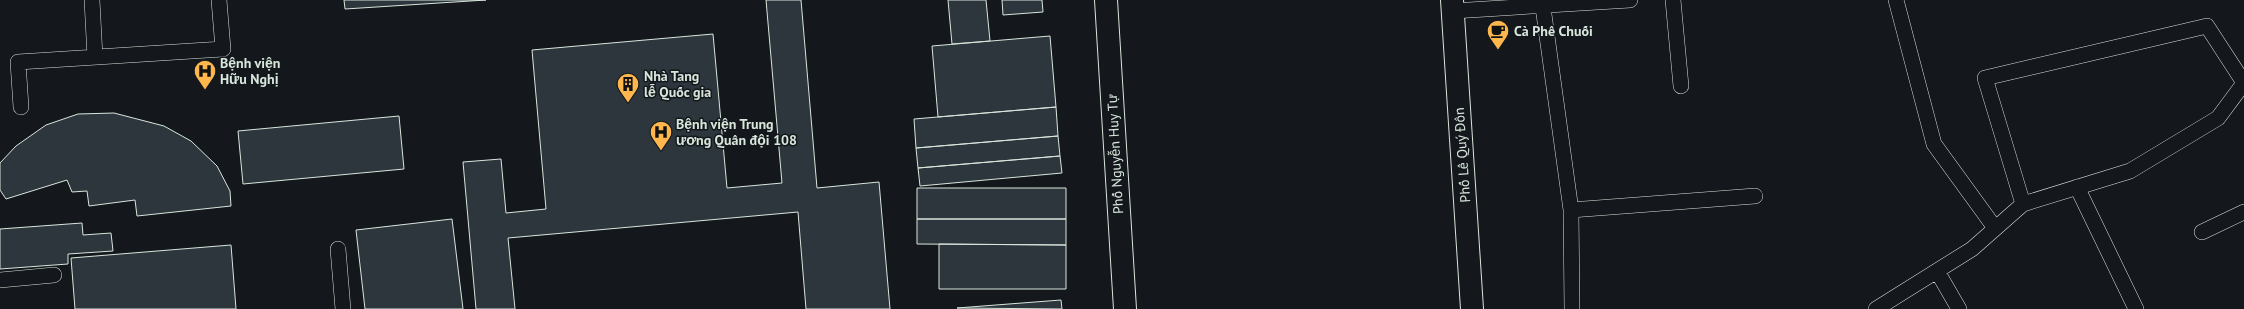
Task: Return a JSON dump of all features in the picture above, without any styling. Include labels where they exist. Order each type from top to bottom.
[{"type":"street","name":"Phố Nguyễn Huy Tự","points":[[1106,0],[1124,309]]},
{"type":"street","name":"Phố Lê Quý Đôn","points":[[1452,5],[1472,309]]},
{"type":"lane","points":[[92,0],[95,57]]},
{"type":"lane","points":[[21,107],[18,62],[223,49],[220,0]]},
{"type":"lane","points":[[1452,5],[1630,0]]},
{"type":"lane","points":[[1673,0],[1681,86]]},
{"type":"lane","points":[[1896,0],[1934,144],[1995,228]]},
{"type":"lane","points":[[1542,2],[1571,210],[1572,309]]},
{"type":"lane","points":[[1876,309],[1972,249],[2023,204],[2130,171],[2218,118],[2244,83],[2208,26],[1984,78],[2023,204]]},
{"type":"lane","points":[[2077,187],[2136,309]]},
{"type":"lane","points":[[1571,210],[1755,196]]},
{"type":"lane","points":[[2202,232],[2244,212]]},
{"type":"lane","points":[[338,249],[344,309]]},
{"type":"lane","points":[[1937,271],[1959,309]]},
{"type":"lane","points":[[0,280],[54,275]]},
{"type":"building","points":[[344,0],[486,0],[345,9]]},
{"type":"building","name":"Nhà Tang lễ Quốc gia","points":[[766,0],[801,0],[817,188],[879,182],[890,309],[806,309],[798,212],[508,238],[515,309],[476,309],[463,162],[501,159],[506,213],[546,209],[532,50],[713,34],[727,188],[782,183]]},
{"type":"building","points":[[948,0],[986,0],[990,41],[952,44]]},
{"type":"building","points":[[1002,0],[1042,0],[1043,12],[1003,15]]},
{"type":"building","points":[[1050,36],[1056,107],[938,117],[932,46]]},
{"type":"building","points":[[1056,107],[1058,136],[916,148],[914,119]]},
{"type":"building","points":[[114,113],[164,126],[191,141],[217,166],[230,191],[231,206],[137,216],[135,200],[89,206],[87,191],[72,192],[67,180],[6,199],[0,190],[0,163],[16,146],[46,125],[78,114]]},
{"type":"building","points":[[399,116],[404,169],[243,184],[238,131]]},
{"type":"building","points":[[1058,136],[1060,156],[918,168],[916,148]]},
{"type":"building","points":[[1060,156],[1062,173],[920,186],[918,168]]},
{"type":"building","points":[[917,188],[1066,188],[1066,219],[917,219]]},
{"type":"building","points":[[452,219],[463,309],[365,309],[356,230]]},
{"type":"building","points":[[917,219],[1066,219],[1066,245],[917,244]]},
{"type":"building","points":[[82,223],[83,235],[111,233],[113,251],[68,254],[68,264],[0,269],[0,229]]},
{"type":"building","points":[[939,244],[1066,245],[1066,289],[939,289]]},
{"type":"building","points":[[231,245],[236,309],[75,309],[71,258]]},
{"type":"building","points":[[1061,300],[1062,309],[957,308]]},
{"type":"place","name":"Cà Phê Chuối","points":[[1498,50]]},
{"type":"place","name":"Bệnh viện Hữu Nghị","points":[[205,90]]},
{"type":"place","name":"Nhà Tang lễ Quốc gia","points":[[628,104]]},
{"type":"place","name":"Bệnh viện Trung ương Quân đội 108","points":[[661,152]]}]
